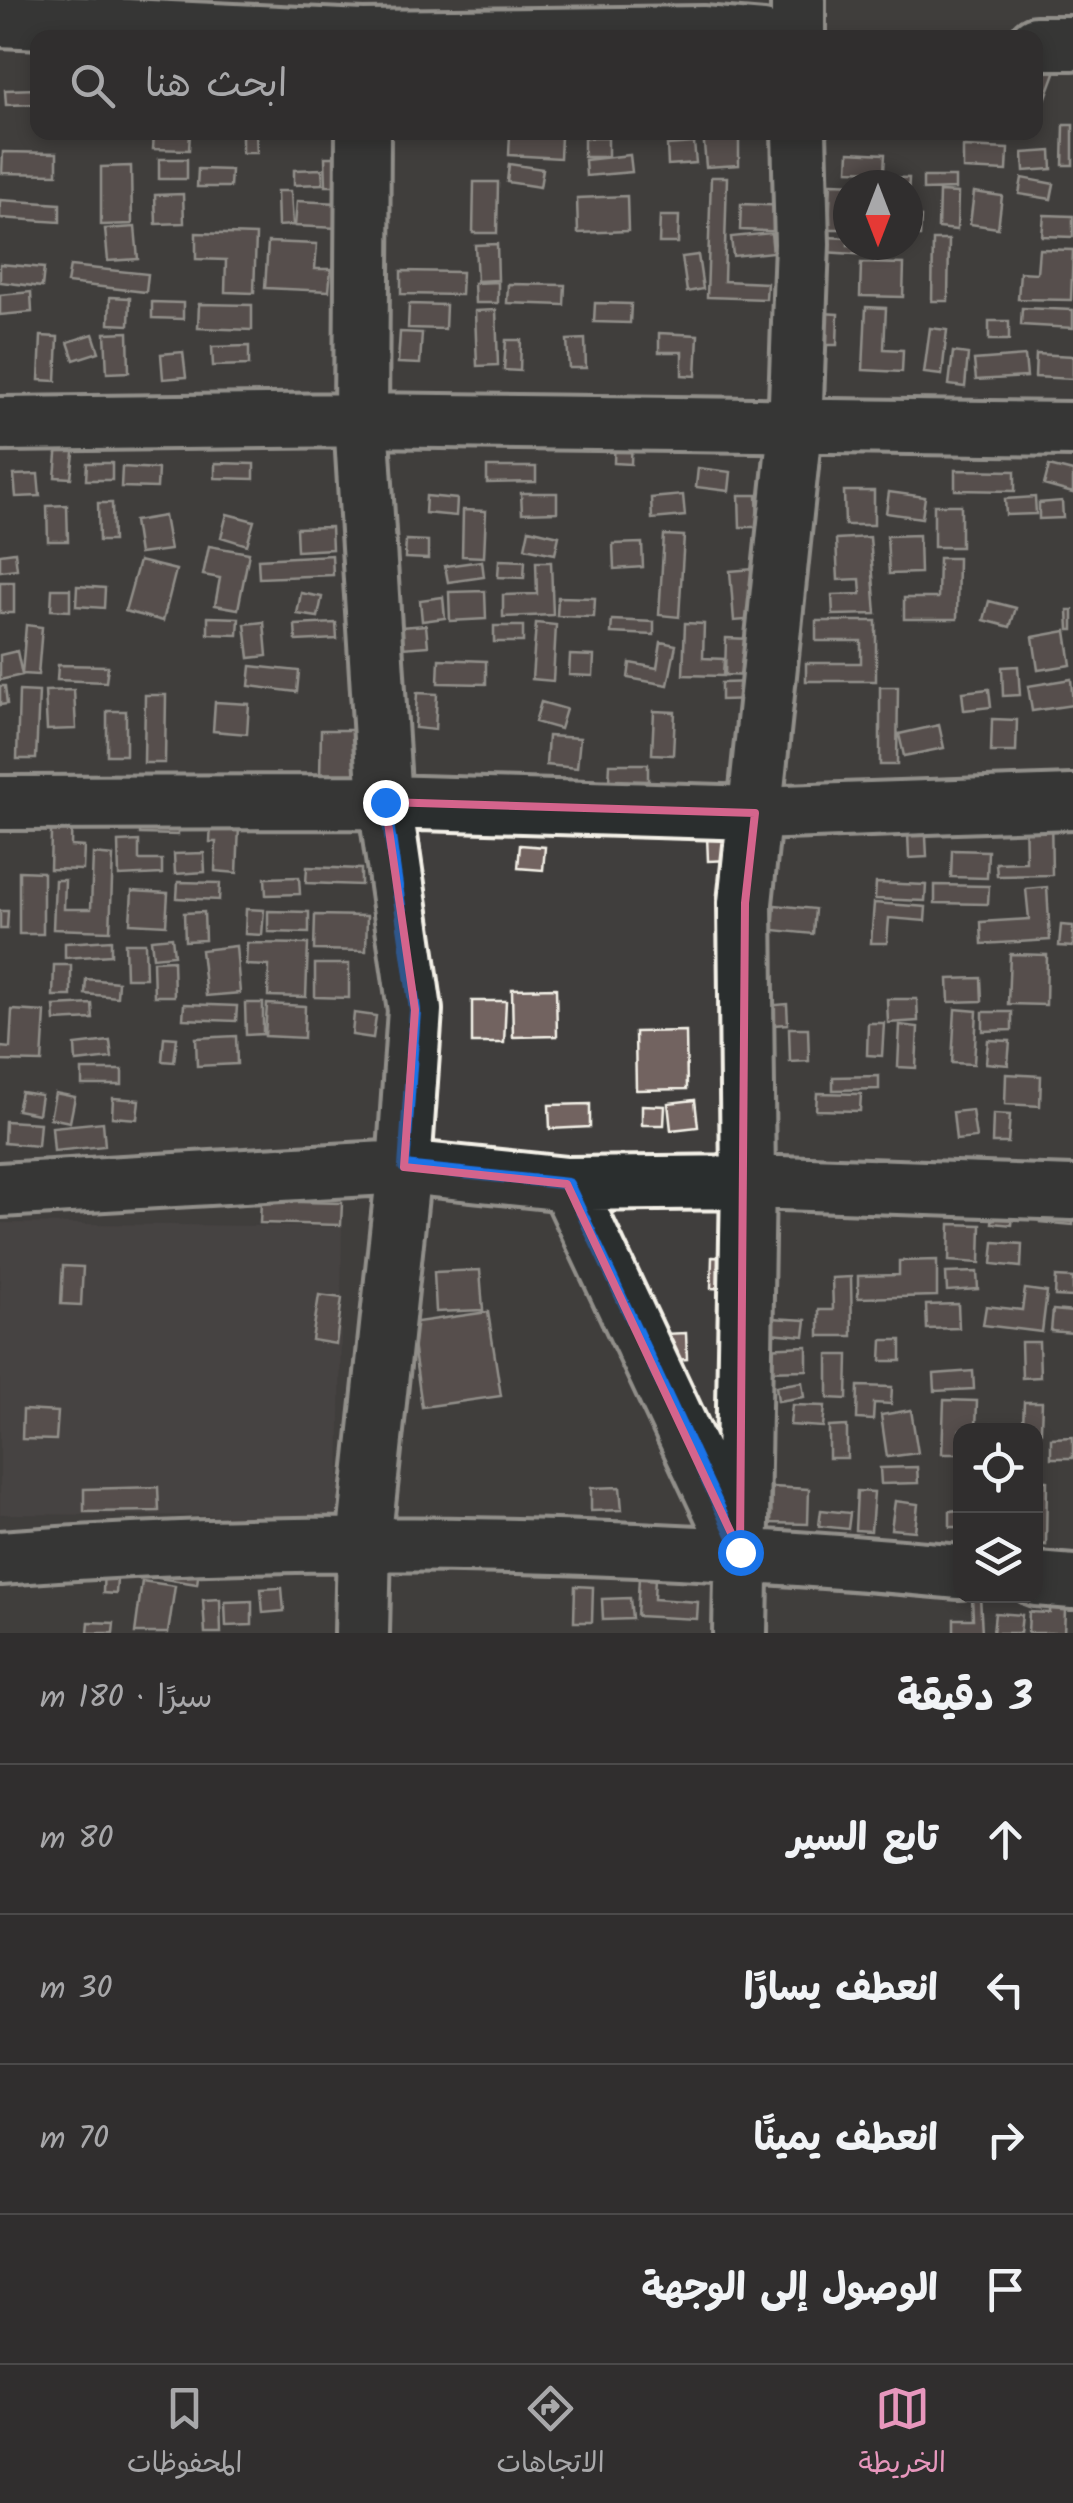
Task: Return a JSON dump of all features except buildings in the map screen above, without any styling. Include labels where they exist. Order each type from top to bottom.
[{"type":"street","points":[[364,0],[364,30]]},
{"type":"street","points":[[798,0],[798,30]]},
{"type":"street","points":[[0,20],[202,30]]},
{"type":"street","points":[[1043,43],[1073,43]]},
{"type":"street","points":[[362,1633],[364,1543],[404,1167],[415,1010],[385,802],[361,420],[363,140]]},
{"type":"street","points":[[740,1633],[748,1182],[745,903],[795,428],[802,244],[799,140]]},
{"type":"street","points":[[0,424],[361,420],[1073,429]]},
{"type":"street","points":[[0,804],[385,802],[755,813],[1073,802]]},
{"type":"street","points":[[0,1190],[404,1167],[568,1184],[748,1182],[1073,1194]]},
{"type":"street","points":[[568,1184],[740,1552]]},
{"type":"street","points":[[0,1558],[364,1543],[740,1552],[953,1571]]},
{"type":"street","points":[[1043,1580],[1073,1582]]},
{"type":"highlighted area","points":[[385,802],[755,813],[745,903],[740,1552],[567,1184],[404,1167],[415,1010]]},
{"type":"shaded area","points":[[0,1223],[342,1227],[339,1517],[0,1514]]},
{"type":"route","points":[[385,802],[415,1010],[404,1167],[568,1184],[740,1552]]}]
